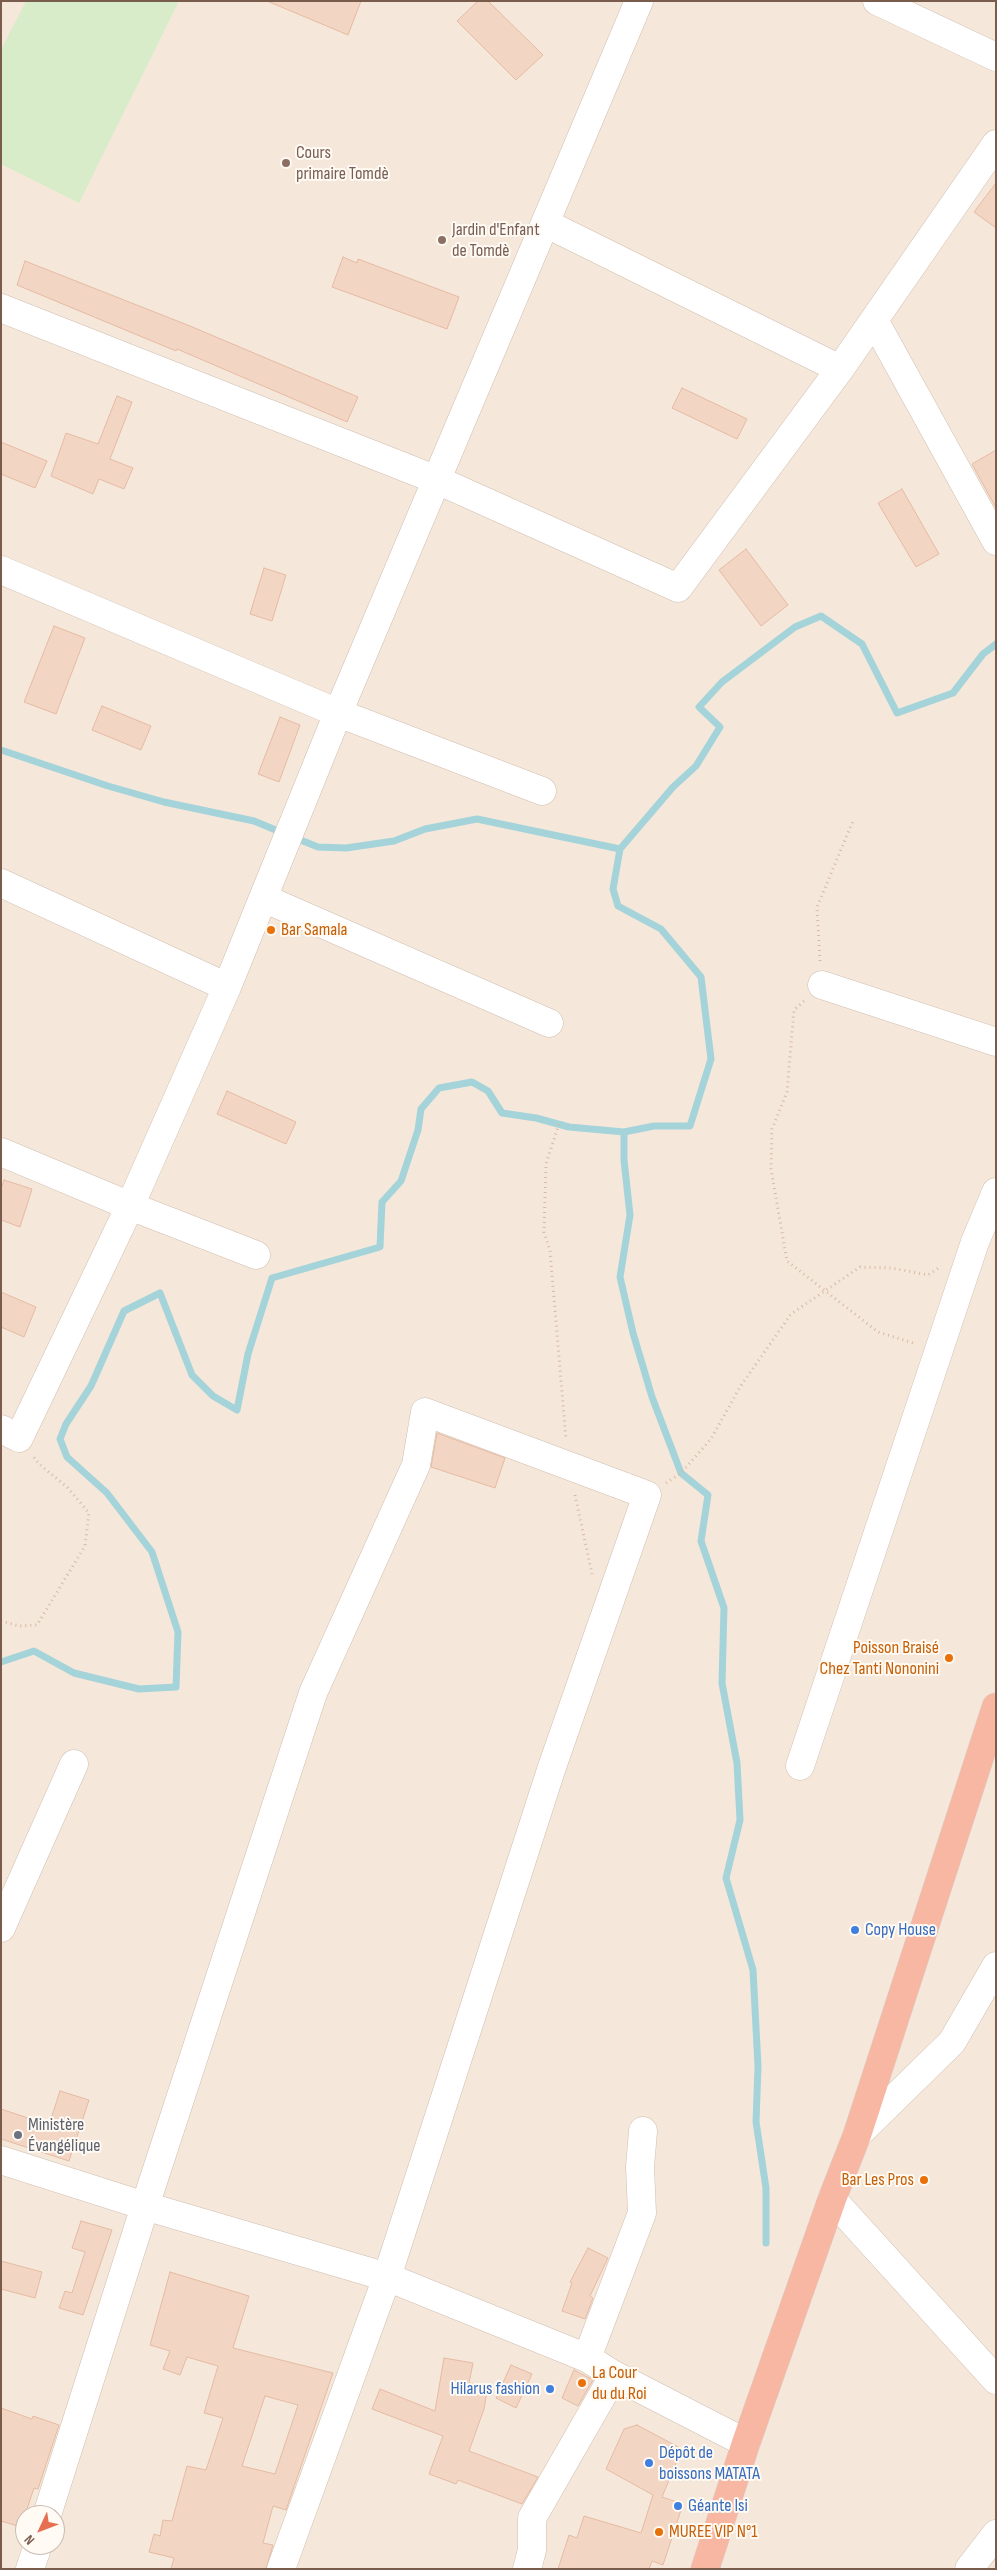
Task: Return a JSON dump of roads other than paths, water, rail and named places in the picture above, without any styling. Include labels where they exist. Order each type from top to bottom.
[{"type":"highway","points":[[705,2569],[746,2444],[832,2199],[857,2135],[996,1707]]},
{"type":"street","points":[[10,1434],[130,1206],[227,986],[338,713],[638,1]]},
{"type":"street","points":[[877,1],[996,57]]},
{"type":"street","points":[[1,308],[437,480],[678,588],[840,369],[996,144]]},
{"type":"street","points":[[545,223],[840,369]]},
{"type":"street","points":[[874,320],[996,541]]},
{"type":"street","points":[[1,570],[338,713],[542,791]]},
{"type":"street","points":[[1,883],[227,986]]},
{"type":"street","points":[[263,898],[549,1023]]},
{"type":"street","points":[[822,985],[996,1042]]},
{"type":"street","points":[[1,1152],[130,1206],[256,1255]]},
{"type":"street","points":[[800,1766],[975,1242],[996,1192]]},
{"type":"street","points":[[50,2505],[145,2206],[313,1693],[416,1465],[425,1412],[647,1495],[552,1767],[387,2277],[281,2569]]},
{"type":"street","points":[[1,1928],[74,1764]]},
{"type":"street","points":[[857,2135],[952,2042],[996,1966]]},
{"type":"street","points":[[587,2358],[642,2213],[640,2168],[643,2131]]},
{"type":"street","points":[[1,2160],[145,2206],[387,2277],[587,2358],[614,2375],[746,2444]]},
{"type":"street","points":[[832,2199],[996,2380]]},
{"type":"street","points":[[527,2569],[532,2550],[532,2518],[614,2375]]},
{"type":"street","points":[[969,2569],[996,2534]]},
{"type":"street","points":[[30,2569],[35,2555]]},
{"type":"waterway","points":[[1,1662],[34,1651],[74,1673],[139,1689],[176,1687],[178,1632],[152,1552],[107,1493],[67,1457],[60,1439],[66,1424],[91,1386],[124,1311],[160,1293],[192,1375],[213,1396],[237,1410],[248,1354],[272,1278],[380,1247],[382,1202],[401,1181],[418,1130],[421,1109],[439,1088],[472,1082],[488,1091],[502,1113],[536,1118],[569,1127],[624,1132],[654,1126],[690,1126],[711,1059],[701,977],[661,929],[618,906],[613,889],[620,849],[673,787],[696,766],[720,727],[699,707],[722,682],[795,627],[821,616],[862,644],[897,713],[953,693],[983,654],[996,644]]},
{"type":"waterway","points":[[1,750],[108,786],[164,802],[254,821],[283,833]]},
{"type":"waterway","points":[[293,837],[318,847],[346,848],[394,841],[425,829],[477,819],[620,849]]},
{"type":"waterway","points":[[624,1132],[624,1160],[630,1215],[620,1277],[633,1333],[652,1397],[681,1473],[708,1495],[701,1541],[724,1608],[722,1683],[737,1763],[740,1820],[726,1878],[753,1970],[758,2066],[756,2122],[766,2188],[766,2243]]},
{"type":"place","name":"Cours primaire Tomdè","points":[[286,163]]},
{"type":"place","name":"Jardin d'Enfant de Tomdè","points":[[442,240]]},
{"type":"place","name":"Bar Samala","points":[[271,930]]},
{"type":"place","name":"Poisson Braisé Chez Tanti Nononini","points":[[949,1658]]},
{"type":"place","name":"Copy House","points":[[855,1930]]},
{"type":"place","name":"Ministère Évangélique","points":[[18,2135]]},
{"type":"place","name":"Bar Les Pros","points":[[924,2180]]},
{"type":"place","name":"La Cour du du Roi","points":[[582,2383]]},
{"type":"place","name":"Hilarus fashion","points":[[550,2389]]},
{"type":"place","name":"Dépôt de boissons MATATA","points":[[649,2463]]},
{"type":"place","name":"Géante Isi","points":[[678,2506]]},
{"type":"place","name":"MUREE VIP N°1","points":[[659,2532]]}]
